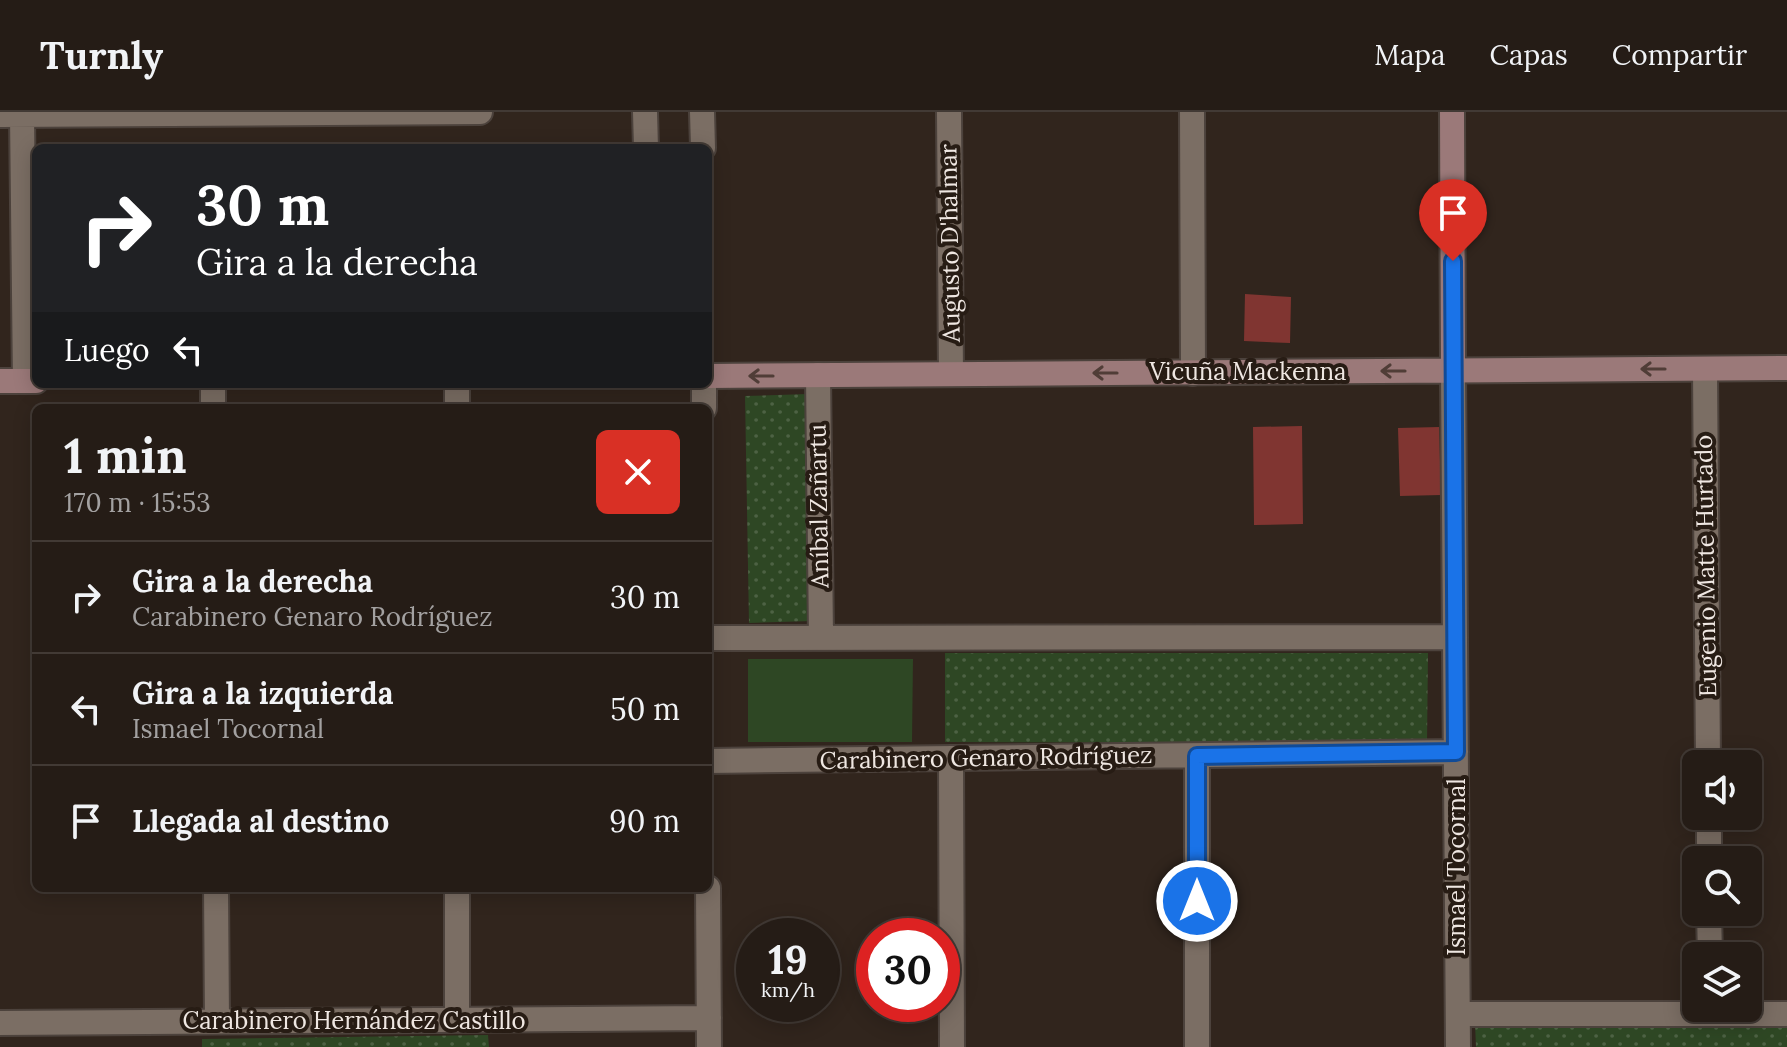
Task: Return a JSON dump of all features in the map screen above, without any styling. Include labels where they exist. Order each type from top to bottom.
[{"type":"main road","name":"Ismael Tocornal","points":[[1452,112],[1453,371]]},
{"type":"main road","name":"Vicuña Mackenna","points":[[712,376],[1787,368]]},
{"type":"main road","points":[[0,381],[31,381]]},
{"type":"street","points":[[31,381],[11,115],[480,112]]},
{"type":"street","points":[[645,112],[646,144]]},
{"type":"street","points":[[702,112],[703,144]]},
{"type":"street","name":"Augusto D'halmar","points":[[949,112],[951,374]]},
{"type":"street","points":[[1192,112],[1193,373]]},
{"type":"street","name":"Eugenio Matte Hurtado","points":[[1705,369],[1708,750]]},
{"type":"street","name":"Ismael Tocornal","points":[[1453,371],[1458,1047]]},
{"type":"street","name":"Aníbal Zañartu","points":[[818,375],[821,637]]},
{"type":"street","points":[[712,638],[1455,637]]},
{"type":"street","name":"Carabinero Genaro Rodríguez","points":[[712,761],[1456,752]]},
{"type":"street","points":[[1197,756],[1197,1047]]},
{"type":"street","points":[[951,758],[952,1047]]},
{"type":"street","points":[[216,892],[217,1021]]},
{"type":"street","points":[[457,892],[457,1020]]},
{"type":"street","points":[[708,892],[709,1047]]},
{"type":"street","points":[[1458,1014],[1682,1011]]},
{"type":"street","points":[[1762,1013],[1787,1014]]},
{"type":"street","name":"Carabinero Hernández Castillo","points":[[0,1023],[709,1018]]},
{"type":"green space","points":[[808,394],[812,621],[749,623],[745,396]]},
{"type":"green space","points":[[945,653],[1428,653],[1427,743],[945,742]]},
{"type":"green space","points":[[748,659],[913,659],[912,742],[748,742]]},
{"type":"green space","points":[[1787,1021],[1787,1047],[1476,1047],[1475,1023]]},
{"type":"green space","points":[[488,1035],[489,1047],[202,1047],[202,1039]]},
{"type":"building","points":[[1245,294],[1291,297],[1290,343],[1244,341]]},
{"type":"building","points":[[1302,426],[1303,524],[1254,525],[1253,427]]},
{"type":"building","points":[[1439,427],[1441,495],[1400,496],[1398,428]]},
{"type":"route","points":[[1197,901],[1197,756],[1456,752],[1453,261]]}]
